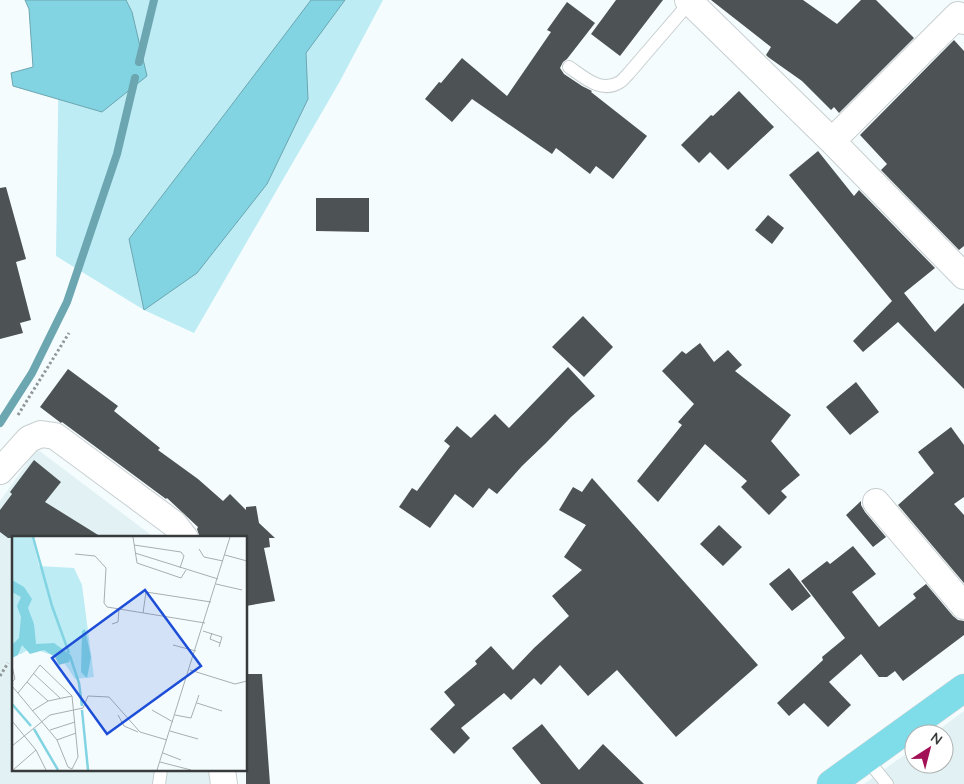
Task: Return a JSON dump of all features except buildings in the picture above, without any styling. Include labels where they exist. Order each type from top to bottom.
[{"type":"main road","points":[[831,784],[964,688]]},
{"type":"street","points":[[689,1],[832,141],[964,276]]},
{"type":"street","points":[[832,141],[962,15]]},
{"type":"street","points":[[0,471],[28,439],[41,434],[55,436],[174,524],[183,536]]},
{"type":"street","points":[[876,502],[964,606]]},
{"type":"lane","points":[[569,67],[594,84],[605,87],[620,82],[689,1]]},
{"type":"lane","points":[[866,758],[887,784]]},
{"type":"path","points":[[16,418],[68,333]]},
{"type":"path","points":[[0,676],[8,663]]},
{"type":"shaded area","points":[[25,0],[126,0],[132,12],[147,76],[102,112],[13,86],[11,73],[33,67],[29,9]]},
{"type":"shaded area","points":[[28,0],[383,0],[340,81],[194,333],[144,310],[56,256],[59,47]]},
{"type":"shaded area","points":[[311,0],[345,0],[306,53],[308,99],[267,184],[197,273],[144,310],[129,239]]},
{"type":"shaded area","points":[[37,449],[152,536],[12,536],[12,772],[210,772],[212,784],[0,784],[0,501]]},
{"type":"shaded area","points":[[964,711],[964,784],[864,784],[904,755],[904,774],[954,774],[954,724],[946,724]]},
{"type":"waterway","points":[[139,62],[154,0]]},
{"type":"waterway","points":[[0,423],[32,373],[67,302],[117,154],[135,78]]}]
